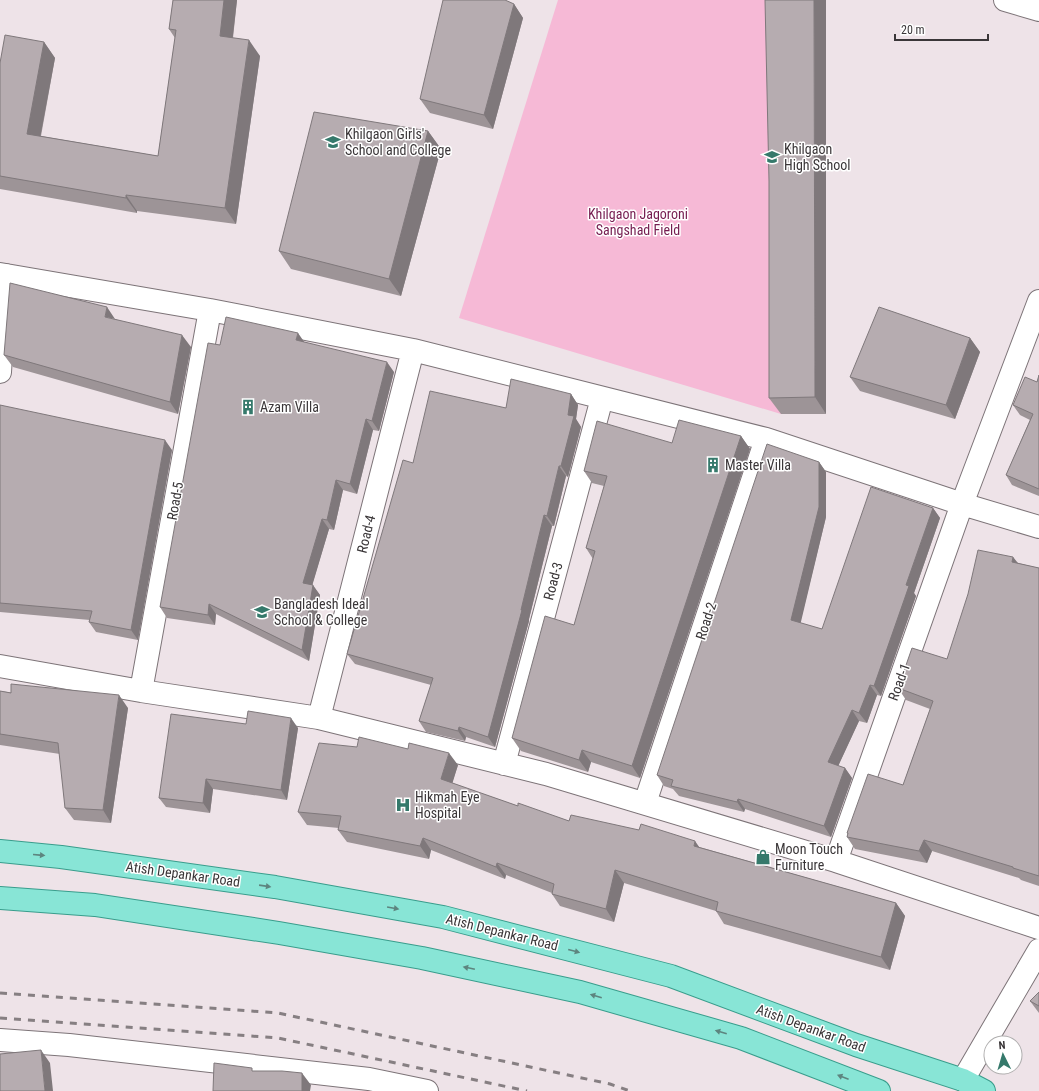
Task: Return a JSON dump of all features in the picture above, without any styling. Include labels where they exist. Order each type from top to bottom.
[{"type":"main road","name":"Atish Depankar Road","points":[[0,851],[61,857],[275,887],[442,916],[671,976],[961,1086],[984,1091]]},
{"type":"main road","points":[[0,898],[95,906],[279,933],[422,958],[580,992],[741,1038],[879,1091]]},
{"type":"street","points":[[1005,0],[1039,10]]},
{"type":"street","points":[[0,372],[3,274],[210,310],[413,350],[766,439],[962,504],[1039,527]]},
{"type":"street","name":"Road-1","points":[[836,861],[962,504],[1039,301]]},
{"type":"street","name":"Road-5","points":[[141,692],[210,310]]},
{"type":"street","name":"Road-4","points":[[319,718],[413,350]]},
{"type":"street","name":"Road-3","points":[[504,764],[602,398]]},
{"type":"street","name":"Road-2","points":[[645,803],[766,439]]},
{"type":"street","points":[[0,666],[141,692],[319,718],[546,774],[836,861],[1039,928]]},
{"type":"street","points":[[961,1086],[1039,950]]},
{"type":"street","points":[[0,1040],[69,1045],[369,1079],[427,1091]]},
{"type":"green space","name":"Khilgaon Jagoroni Sangshad Field","points":[[558,0],[776,0],[781,414],[459,318]]},
{"type":"building","points":[[173,0],[224,0],[220,36],[249,40],[225,208],[126,195],[126,198],[0,176],[0,63],[5,35],[44,42],[27,134],[158,156],[176,30],[169,29]]},
{"type":"building","points":[[443,0],[505,0],[514,4],[484,115],[420,99]]},
{"type":"building","points":[[765,0],[814,0],[815,397],[769,398],[769,181]]},
{"type":"building","points":[[314,112],[428,131],[389,279],[279,251]]},
{"type":"building","points":[[10,283],[107,307],[105,317],[182,335],[170,402],[4,355]]},
{"type":"building","points":[[879,307],[970,338],[946,405],[850,377]]},
{"type":"building","points":[[226,317],[298,333],[296,340],[387,362],[372,421],[366,419],[350,484],[336,480],[327,520],[322,519],[303,583],[313,585],[302,650],[209,604],[208,615],[160,607],[208,343],[220,345]]},
{"type":"building","points":[[1039,375],[1039,489],[1006,475],[1033,414],[1013,405],[1025,377],[1037,382]]},
{"type":"building","points":[[511,379],[571,394],[568,415],[574,416],[561,466],[559,466],[547,516],[544,515],[522,610],[488,737],[459,727],[458,731],[419,721],[433,678],[347,654],[403,460],[413,463],[430,391],[506,408]]},
{"type":"building","points":[[0,405],[165,440],[131,630],[89,622],[92,611],[0,603]]},
{"type":"building","points":[[679,420],[741,436],[632,766],[582,750],[579,760],[512,738],[545,616],[574,625],[595,551],[586,548],[607,476],[584,471],[597,421],[672,443]]},
{"type":"building","points":[[767,444],[819,462],[819,507],[791,620],[822,629],[871,487],[933,508],[906,585],[909,586],[874,686],[870,685],[859,713],[852,710],[828,762],[845,768],[824,826],[738,799],[737,802],[671,786],[673,780],[657,775]]},
{"type":"building","points":[[978,550],[1013,557],[1012,562],[1039,568],[1039,876],[924,840],[919,851],[847,837],[847,833],[868,774],[903,785],[933,701],[898,688],[912,648],[947,659],[968,594]]},
{"type":"building","points":[[11,684],[119,695],[103,810],[65,808],[58,743],[0,734],[0,691],[11,693]]},
{"type":"building","points":[[248,711],[291,718],[281,790],[206,779],[203,803],[159,798],[171,714],[246,724]]},
{"type":"building","points":[[359,737],[408,749],[409,743],[449,753],[441,779],[518,806],[518,803],[569,821],[571,815],[639,830],[641,824],[695,841],[694,846],[896,903],[881,957],[716,911],[718,902],[615,870],[606,909],[552,894],[554,884],[497,863],[496,867],[423,838],[420,846],[338,830],[341,816],[298,812],[319,743],[357,747]]},
{"type":"building","points":[[1039,992],[1039,1006],[1030,1001]]},
{"type":"building","points":[[41,1050],[45,1091],[0,1091],[0,1054]]},
{"type":"building","points":[[214,1063],[252,1068],[252,1071],[302,1073],[302,1091],[213,1091]]},
{"type":"railway","points":[[0,993],[278,1013],[610,1084],[630,1091]]},
{"type":"railway","points":[[0,1018],[278,1038],[527,1091]]},
{"type":"place","name":"Khilgaon Girls' School and College","points":[[333,142]]},
{"type":"place","name":"Khilgaon High School","points":[[772,157]]},
{"type":"place","name":"Azam Villa","points":[[248,407]]},
{"type":"place","name":"Master Villa","points":[[713,465]]},
{"type":"place","name":"Bangladesh Ideal School & College","points":[[262,612]]},
{"type":"place","name":"Hikmah Eye Hospital","points":[[403,805]]},
{"type":"place","name":"Moon Touch Furniture","points":[[763,857]]}]
